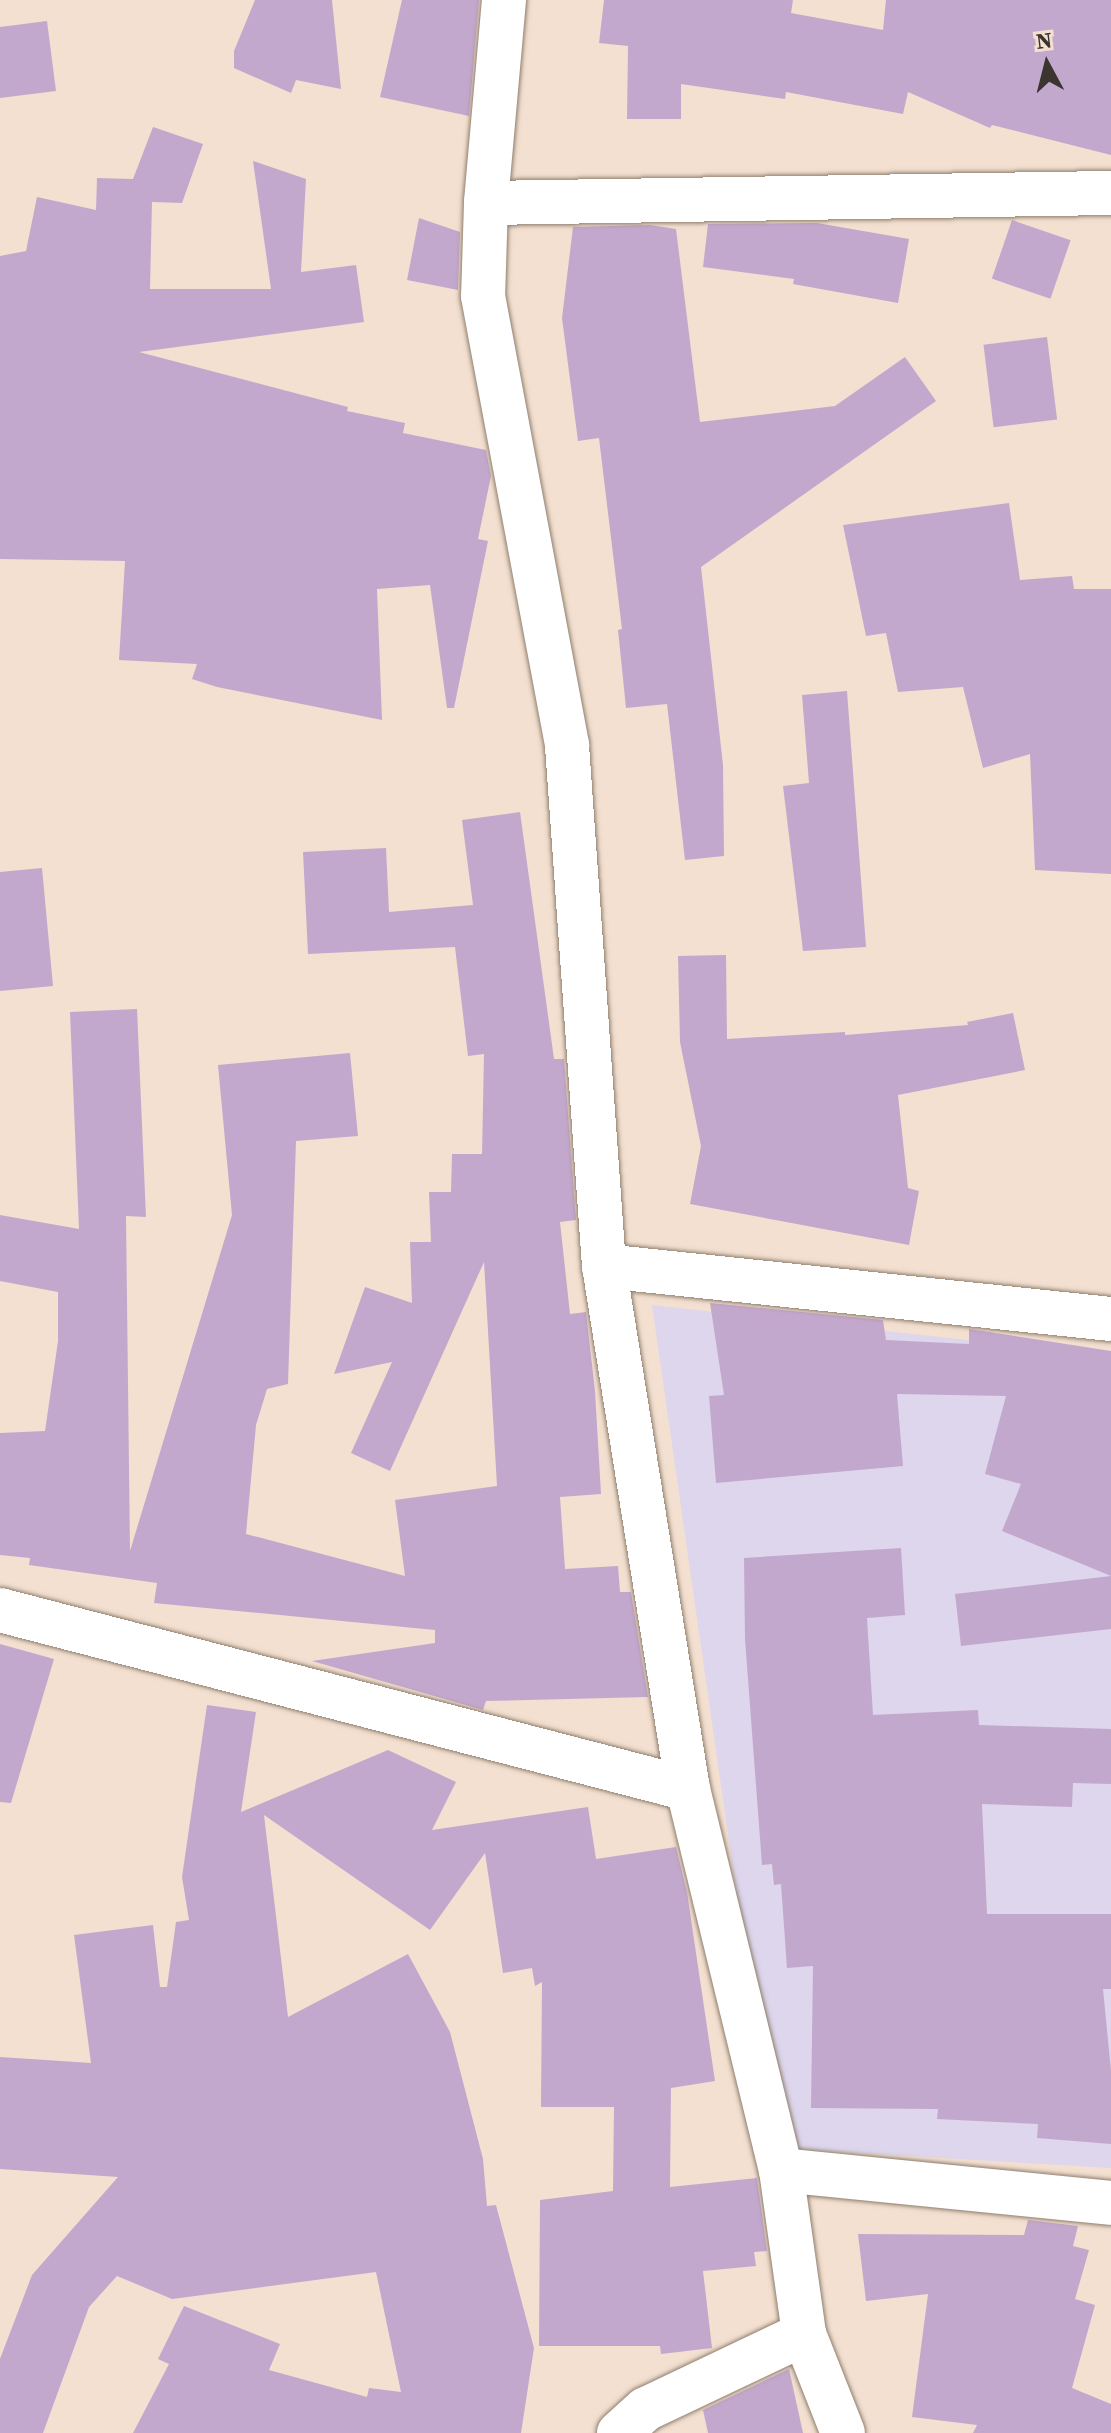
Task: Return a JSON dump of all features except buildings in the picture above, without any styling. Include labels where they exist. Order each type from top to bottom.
[{"type":"street","points":[[504,0],[486,203],[483,296],[567,746],[604,1266],[688,1789],[781,2170],[804,2334],[843,2433]]},
{"type":"street","points":[[486,203],[1111,193]]},
{"type":"street","points":[[604,1266],[1111,1319]]},
{"type":"street","points":[[0,1610],[688,1789]]},
{"type":"street","points":[[781,2170],[1111,2203]]},
{"type":"street","points":[[619,2433],[646,2409],[804,2334]]},
{"type":"shaded area","points":[[652,1305],[1111,1356],[1111,2168],[773,2148]]}]
